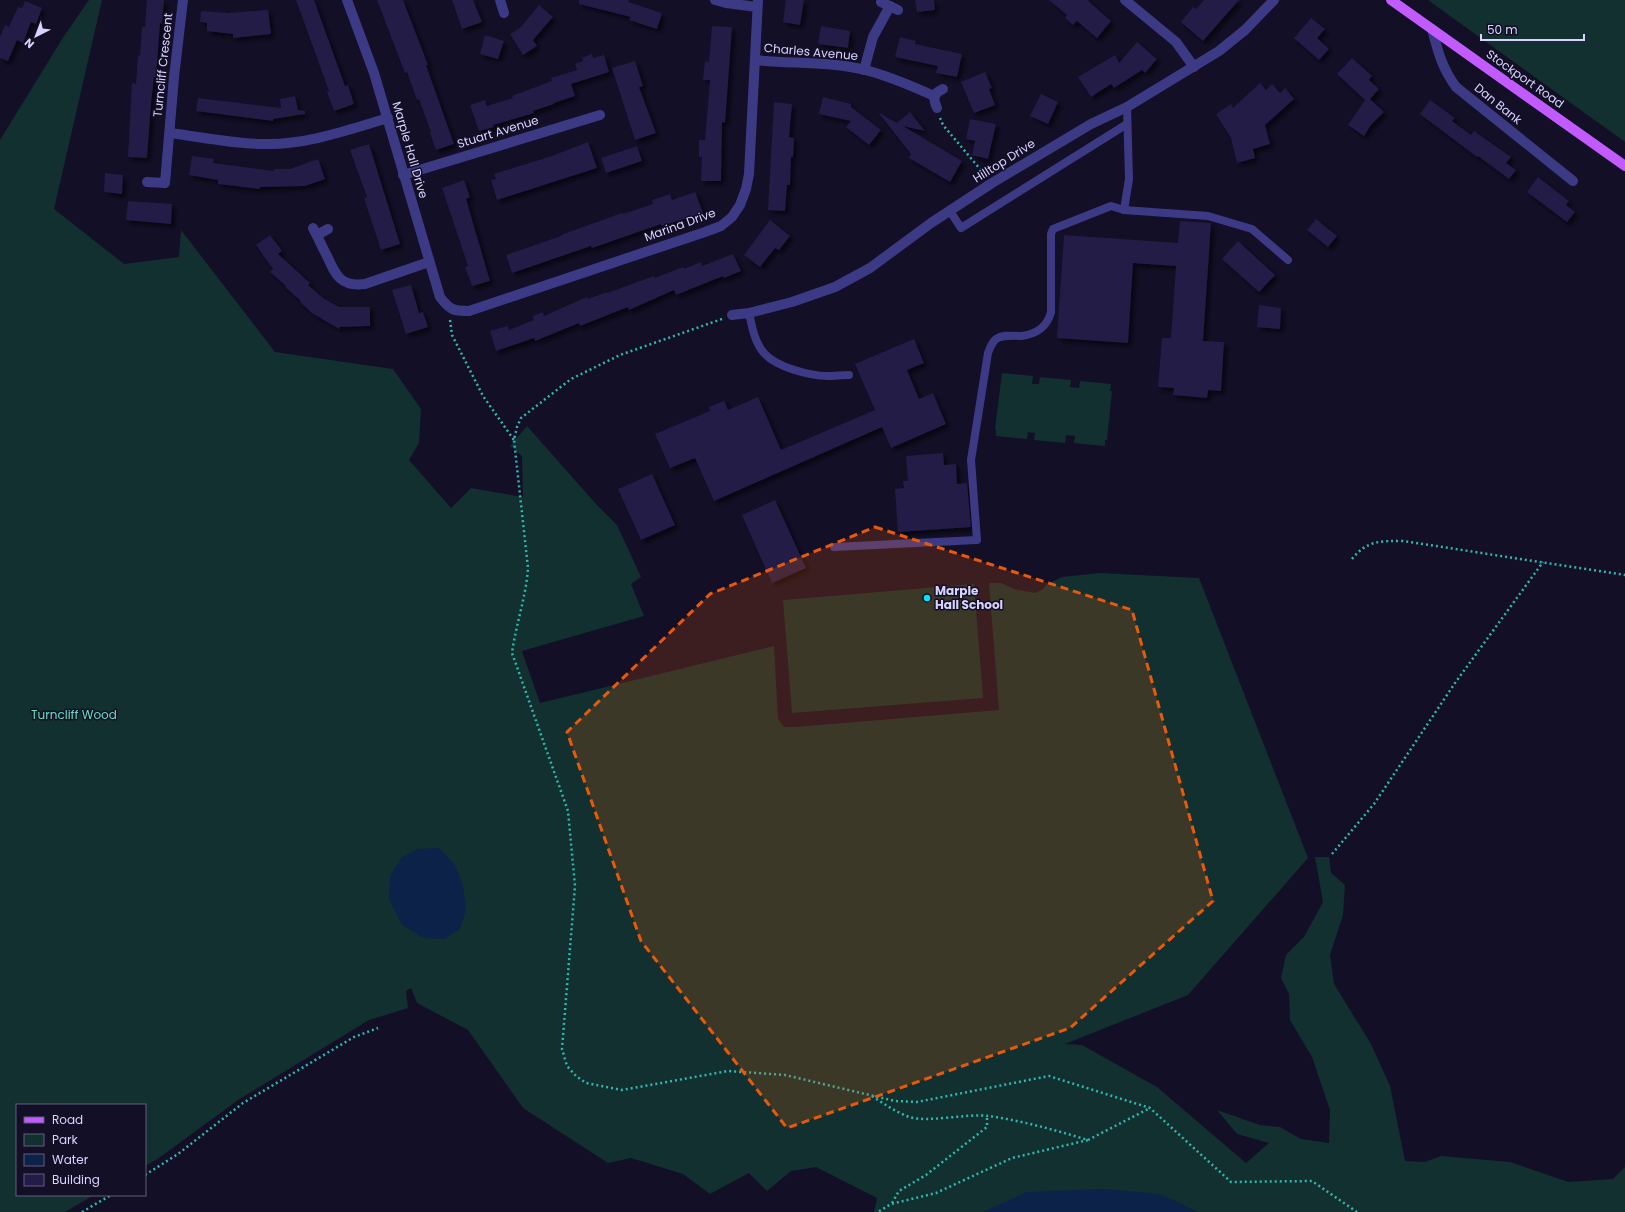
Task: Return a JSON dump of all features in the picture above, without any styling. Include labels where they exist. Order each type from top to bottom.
[{"type":"main road","name":"Stockport Road","points":[[1391,0],[1625,166]]},
{"type":"street","name":"Turncliff Crescent","points":[[147,182],[165,183],[174,77],[183,0]]},
{"type":"street","name":"Marple Hall Drive","points":[[347,0],[374,73],[440,297],[448,307]]},
{"type":"street","points":[[500,0],[504,13]]},
{"type":"street","points":[[715,0],[726,4],[757,4]]},
{"type":"street","points":[[1125,0],[1176,42],[1194,67]]},
{"type":"street","name":"Hilltop Drive","points":[[732,315],[749,313],[792,302],[835,287],[870,268],[992,183],[1091,124],[1127,107],[1194,67],[1224,47],[1245,30],[1274,0]]},
{"type":"street","name":"Marina Drive","points":[[448,307],[456,311],[469,311],[721,226],[732,217],[740,205],[749,174],[757,4]]},
{"type":"street","name":"Charles Avenue","points":[[864,70],[873,37],[890,6]]},
{"type":"street","name":"Dan Bank","points":[[1432,29],[1440,59],[1446,73],[1456,87],[1573,181]]},
{"type":"street","name":"Charles Avenue","points":[[755,60],[825,65],[864,70],[894,79],[934,96]]},
{"type":"street","points":[[937,108],[934,96],[937,91],[942,89]]},
{"type":"street","name":"Stuart Avenue","points":[[403,175],[600,115]]},
{"type":"street","name":"Turncliff Crescent","points":[[170,133],[241,143],[265,144],[312,139],[388,118]]},
{"type":"street","points":[[328,229],[315,231],[334,271],[341,280],[348,284],[366,284],[429,262]]},
{"type":"lane","points":[[1124,210],[1129,179],[1127,107]]},
{"type":"lane","points":[[950,211],[961,228],[1127,124]]},
{"type":"lane","points":[[834,547],[977,540],[971,460],[988,353],[991,345],[996,339],[1003,336],[1022,336],[1038,331],[1049,321],[1051,312],[1051,234],[1054,230],[1111,206],[1124,210],[1208,216],[1252,229],[1288,260]]},
{"type":"lane","points":[[749,313],[757,342],[764,354],[776,362],[801,372],[826,376],[849,375]]},
{"type":"path","points":[[937,108],[942,125],[992,183]]},
{"type":"path","points":[[448,307],[452,335],[482,396],[514,440]]},
{"type":"path","points":[[732,315],[620,355],[570,379],[521,418],[514,440],[528,568],[526,589],[514,636],[512,653],[568,811],[575,886],[562,1048],[567,1066],[576,1076],[586,1083],[622,1090],[728,1070],[785,1075],[896,1101],[916,1102],[1049,1076],[1150,1108],[1231,1182],[1312,1181],[1357,1212]]},
{"type":"path","points":[[1352,559],[1360,549],[1371,543],[1383,541],[1403,541],[1625,575]]},
{"type":"path","points":[[1332,854],[1374,804],[1455,683],[1544,562]]},
{"type":"path","points":[[146,1174],[178,1154],[243,1103],[354,1038],[378,1028]]},
{"type":"path","points":[[870,1095],[892,1109],[911,1117],[987,1116],[1039,1125],[1088,1140]]},
{"type":"path","points":[[878,1212],[892,1204],[936,1193],[1012,1158],[1088,1140],[1150,1108]]},
{"type":"path","points":[[892,1204],[899,1191],[926,1175],[987,1127],[987,1116]]},
{"type":"path","points":[[82,1212],[109,1196]]},
{"type":"highlighted area","points":[[875,527],[1132,610],[1213,901],[1070,1028],[787,1128],[641,941],[567,732],[710,594]]},
{"type":"green space","name":"Turncliff Wood","points":[[89,0],[102,0],[54,209],[124,264],[179,257],[181,230],[275,352],[393,369],[421,409],[419,443],[409,460],[451,508],[471,488],[523,497],[522,456],[510,446],[527,426],[596,504],[617,525],[641,577],[631,584],[644,616],[522,651],[540,703],[774,646],[778,719],[784,727],[999,710],[989,583],[1001,583],[1014,589],[1035,593],[1042,590],[1047,584],[1062,577],[1100,573],[1199,578],[1308,858],[1188,995],[1065,1044],[1082,1045],[1157,1087],[1246,1163],[1269,1143],[1237,1134],[1217,1110],[1260,1125],[1280,1127],[1301,1139],[1329,1143],[1330,1110],[1312,1057],[1290,1020],[1289,994],[1281,978],[1286,955],[1304,937],[1323,902],[1315,857],[1329,857],[1331,873],[1345,885],[1343,915],[1330,955],[1334,984],[1371,1044],[1390,1086],[1405,1161],[1425,1162],[1441,1156],[1510,1162],[1568,1182],[1613,1179],[1625,1167],[1625,1212],[874,1212],[877,1198],[816,1167],[791,1171],[767,1191],[749,1173],[710,1194],[683,1174],[631,1158],[608,1163],[523,1108],[468,1030],[417,1003],[411,988],[406,991],[408,1008],[369,1020],[238,1100],[159,1158],[146,1165],[146,1104],[16,1104],[16,1196],[92,1196],[65,1212],[0,1212],[0,140],[64,36]]},
{"type":"green space","points":[[1428,0],[1625,0],[1625,142]]},
{"type":"green space","points":[[1002,373],[1033,376],[1032,384],[1039,384],[1040,377],[1071,380],[1070,387],[1079,388],[1080,381],[1111,384],[1110,391],[1112,391],[1107,440],[1105,440],[1105,446],[1074,443],[1075,436],[1066,435],[1065,443],[1034,440],[1035,433],[1028,432],[1027,439],[996,436],[995,429]]},
{"type":"green space","points":[[974,584],[983,698],[792,713],[783,600]]},
{"type":"water","points":[[439,848],[455,865],[463,885],[466,910],[460,929],[445,939],[423,938],[402,925],[389,899],[390,876],[401,858],[417,849]]},
{"type":"water","points":[[1103,1189],[1160,1194],[1199,1212],[983,1212],[1027,1192]]},
{"type":"building","points":[[147,0],[164,0],[162,24],[160,23],[156,77],[154,77],[151,103],[147,158],[128,157],[132,83],[136,84],[138,55],[140,56],[142,27],[145,27]]},
{"type":"building","points":[[296,0],[314,0],[345,86],[348,85],[354,104],[334,111],[327,92],[329,91]]},
{"type":"building","points":[[377,0],[403,0],[428,65],[426,65],[454,144],[436,150],[419,99],[417,100],[407,72],[405,73]]},
{"type":"building","points":[[452,0],[473,0],[482,22],[462,29]]},
{"type":"building","points":[[579,0],[629,0],[628,2],[662,13],[657,29],[629,20],[631,17],[579,4]]},
{"type":"building","points":[[786,0],[804,0],[800,25],[783,22]]},
{"type":"building","points":[[915,0],[934,0],[935,10],[917,12]]},
{"type":"building","points":[[1049,0],[1087,0],[1111,21],[1097,38],[1077,21],[1073,25],[1065,18],[1067,15]]},
{"type":"building","points":[[1204,0],[1239,0],[1203,41],[1181,22],[1193,7],[1196,9]]},
{"type":"building","points":[[25,1],[42,8],[36,24],[31,22],[23,43],[17,40],[8,61],[0,58],[0,37],[5,25],[9,27],[18,7],[22,8]]},
{"type":"building","points":[[539,5],[553,17],[533,40],[537,46],[523,55],[510,34],[521,27]]},
{"type":"building","points":[[268,10],[271,34],[233,38],[233,34],[207,31],[207,23],[200,22],[201,11],[228,13]]},
{"type":"building","points":[[1311,18],[1325,29],[1317,38],[1329,49],[1319,60],[1294,38]]},
{"type":"building","points":[[712,26],[732,27],[725,123],[722,122],[721,181],[701,181],[702,157],[699,157],[699,140],[705,140],[710,80],[703,80],[705,61],[709,62]]},
{"type":"building","points":[[821,26],[850,31],[848,48],[818,44]]},
{"type":"building","points":[[485,35],[504,41],[498,59],[480,54]]},
{"type":"building","points":[[900,37],[916,41],[915,44],[962,54],[957,77],[936,73],[938,66],[895,57]]},
{"type":"building","points":[[1137,42],[1157,59],[1145,73],[1142,70],[1114,88],[1111,84],[1091,97],[1078,77],[1115,55],[1119,63]]},
{"type":"building","points":[[592,54],[593,58],[604,55],[609,72],[571,84],[575,96],[533,111],[534,113],[493,125],[494,127],[479,131],[470,105],[485,100],[487,106],[513,98],[512,96],[552,81],[551,78],[577,70],[575,64],[583,61],[582,58]]},
{"type":"building","points":[[1352,58],[1372,76],[1369,80],[1379,89],[1370,99],[1384,112],[1371,125],[1364,136],[1348,125],[1365,100],[1337,74]]},
{"type":"building","points":[[635,61],[643,86],[639,87],[656,133],[635,140],[612,68]]},
{"type":"building","points":[[985,72],[992,88],[989,89],[995,105],[974,113],[961,82]]},
{"type":"building","points":[[1260,83],[1266,90],[1272,84],[1280,93],[1285,88],[1294,99],[1265,125],[1270,144],[1253,149],[1255,158],[1237,163],[1231,138],[1216,114],[1231,104],[1233,108]]},
{"type":"building","points":[[1041,94],[1058,102],[1048,124],[1030,116]]},
{"type":"building","points":[[295,96],[298,110],[305,111],[305,114],[273,119],[273,121],[196,111],[198,98],[281,108],[280,99]]},
{"type":"building","points":[[823,97],[851,104],[851,107],[881,130],[869,145],[846,127],[851,121],[819,114]]},
{"type":"building","points":[[1430,100],[1455,118],[1452,121],[1471,135],[1474,131],[1511,157],[1506,163],[1516,170],[1509,179],[1420,114]]},
{"type":"building","points":[[774,102],[792,104],[789,137],[794,138],[793,157],[791,157],[790,185],[787,185],[785,211],[768,210]]},
{"type":"building","points":[[878,112],[897,123],[910,112],[925,131],[903,126],[962,161],[950,182],[909,158],[911,154]]},
{"type":"building","points":[[970,119],[996,124],[988,159],[972,155],[975,141],[966,139]]},
{"type":"building","points":[[588,142],[597,168],[497,200],[491,180],[496,179],[494,174],[552,156]]},
{"type":"building","points":[[369,144],[400,244],[381,250],[364,198],[367,197],[350,150]]},
{"type":"building","points":[[637,146],[642,161],[606,173],[601,158]]},
{"type":"building","points":[[192,156],[214,159],[213,163],[274,171],[274,169],[290,169],[318,159],[325,179],[305,186],[260,187],[260,189],[218,184],[218,180],[189,175]]},
{"type":"building","points":[[105,173],[123,175],[122,194],[104,192]]},
{"type":"building","points":[[1538,177],[1569,201],[1566,205],[1575,212],[1567,222],[1527,192]]},
{"type":"building","points":[[464,180],[470,197],[466,199],[490,281],[472,286],[465,267],[468,266],[442,188]]},
{"type":"building","points":[[695,192],[703,213],[661,226],[661,224],[592,248],[591,246],[512,273],[506,255],[622,213],[623,214],[653,204],[652,200],[670,194],[672,200]]},
{"type":"building","points":[[128,201],[172,204],[171,224],[126,220]]},
{"type":"building","points":[[1316,219],[1337,236],[1328,247],[1307,230]]},
{"type":"building","points":[[770,220],[790,236],[779,250],[775,248],[760,267],[744,255]]},
{"type":"building","points":[[1180,221],[1211,223],[1203,341],[1224,342],[1221,391],[1208,390],[1207,398],[1173,395],[1174,388],[1158,387],[1162,338],[1171,338],[1176,266],[1133,263],[1128,343],[1057,338],[1064,235],[1178,243]]},
{"type":"building","points":[[270,235],[282,251],[278,254],[310,283],[308,285],[323,298],[339,307],[370,307],[370,326],[340,327],[339,329],[312,313],[270,272],[273,269],[256,245]]},
{"type":"building","points":[[1238,241],[1275,275],[1259,292],[1222,259]]},
{"type":"building","points":[[733,254],[741,271],[724,278],[723,276],[676,295],[674,290],[629,310],[628,307],[580,326],[579,323],[535,341],[534,338],[496,351],[490,331],[508,326],[509,330],[534,320],[533,316],[543,312],[544,316],[587,297],[588,299],[654,276],[655,278],[683,267],[684,269],[701,262],[702,266]]},
{"type":"building","points":[[411,285],[419,313],[423,312],[428,327],[406,334],[392,290]]},
{"type":"building","points":[[1259,305],[1281,308],[1280,329],[1257,327]]},
{"type":"building","points":[[914,339],[924,363],[907,370],[919,399],[933,393],[946,424],[891,448],[882,427],[714,501],[695,458],[670,468],[655,434],[710,411],[709,407],[724,401],[728,410],[758,397],[781,450],[875,410],[855,364]]},
{"type":"building","points":[[943,453],[944,465],[956,464],[957,484],[967,483],[971,527],[898,532],[895,489],[904,488],[903,481],[908,481],[906,456]]},
{"type":"building","points":[[652,474],[675,525],[641,540],[618,489]]},
{"type":"building","points":[[775,500],[806,568],[772,583],[742,515]]},
{"type":"place","name":"Marple Hall School","points":[[927,598]]}]
